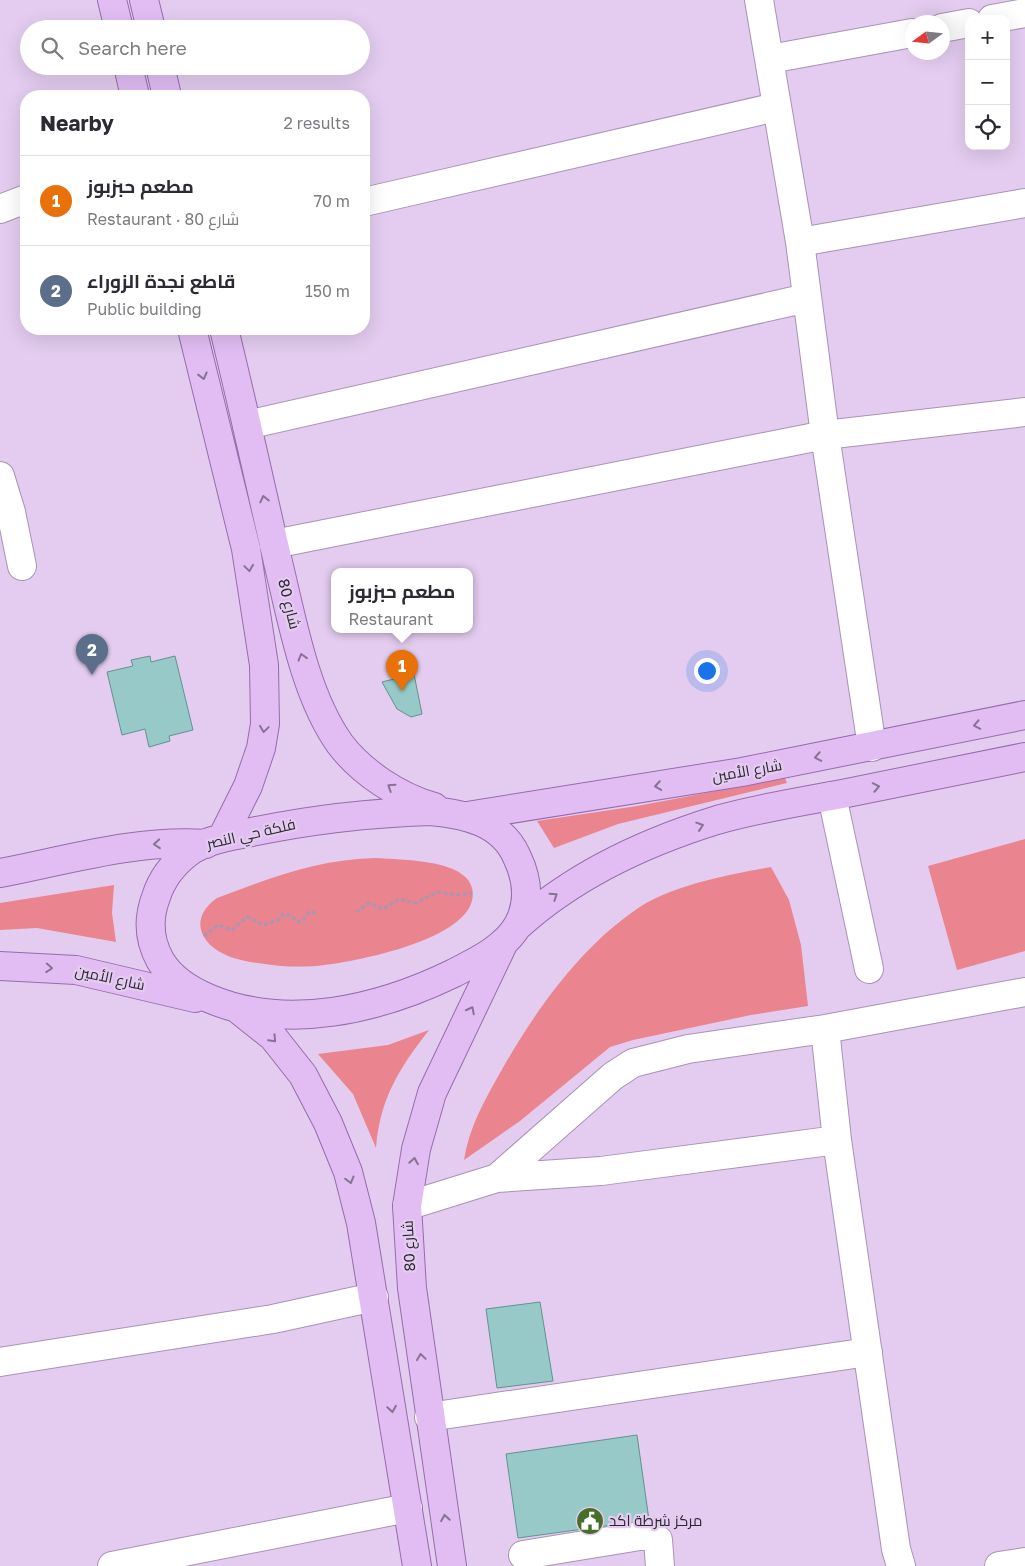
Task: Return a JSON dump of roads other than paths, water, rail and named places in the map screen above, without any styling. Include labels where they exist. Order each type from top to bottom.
[{"type":"main road","points":[[112,0],[117,20]]},
{"type":"main road","points":[[144,0],[149,20]]},
{"type":"main road","points":[[130,75],[134,90]]},
{"type":"main road","points":[[162,75],[166,90]]},
{"type":"main road","points":[[0,873],[148,844],[214,841],[248,786],[261,748],[265,724],[264,665],[246,549],[193,335]]},
{"type":"main road","name":"شارع 80","points":[[226,335],[248,425],[274,544],[304,664],[316,698],[340,744],[355,761],[372,775],[403,795],[460,814]]},
{"type":"main road","name":"شارع الأمين","points":[[460,814],[742,772],[1025,715]]},
{"type":"main road","points":[[510,934],[543,904],[570,885],[611,864],[687,830],[750,812],[1025,757]]},
{"type":"main road","name":"فلكة حي النصر","points":[[390,813],[460,814],[496,831],[515,852],[521,865],[527,891],[524,910],[510,934],[472,964],[443,978],[381,1002],[342,1010],[305,1014],[275,1014],[227,1005],[194,992],[171,974],[161,962],[151,934],[153,905],[166,875],[190,852],[214,841],[313,820],[390,813]]},
{"type":"main road","name":"شارع 80","points":[[452,1566],[429,1417],[412,1288],[407,1206],[416,1149],[432,1093],[510,934]]},
{"type":"main road","name":"شارع الأمين","points":[[0,966],[76,970],[227,1005]]},
{"type":"main road","points":[[227,1005],[273,1038],[303,1075],[328,1123],[350,1181],[361,1223],[374,1296],[417,1566]]},
{"type":"street","points":[[759,0],[800,242],[825,435],[872,746]]},
{"type":"street","points":[[1010,16],[1025,13]]},
{"type":"street","points":[[950,27],[965,24]]},
{"type":"street","points":[[770,59],[905,34]]},
{"type":"street","points":[[370,201],[776,106]]},
{"type":"street","points":[[0,209],[20,201]]},
{"type":"street","points":[[800,242],[1025,203]]},
{"type":"street","points":[[248,425],[807,298]]},
{"type":"street","points":[[274,544],[825,435],[1025,412]]},
{"type":"street","points":[[0,476],[11,512],[22,566]]},
{"type":"street","points":[[832,796],[869,970]]},
{"type":"street","points":[[497,1178],[613,1076],[634,1063],[688,1049],[825,1029],[1025,992]]},
{"type":"street","points":[[825,1029],[837,1140],[896,1549],[901,1566]]},
{"type":"street","points":[[407,1206],[497,1178],[601,1171],[837,1140]]},
{"type":"street","points":[[0,1362],[272,1319],[374,1296]]},
{"type":"street","points":[[429,1417],[868,1352]]},
{"type":"street","points":[[112,1566],[408,1508]]},
{"type":"street","points":[[523,1554],[646,1535],[658,1540],[660,1566]]},
{"type":"street","points":[[999,1566],[1025,1562]]},
{"type":"place","name":"قاطع نجدة الزوراء","points":[[92,675]]},
{"type":"place","name":"مطعم حبزبوز","points":[[402,691]]},
{"type":"place","name":"مركز شرطة اكد","points":[[590,1521]]}]
